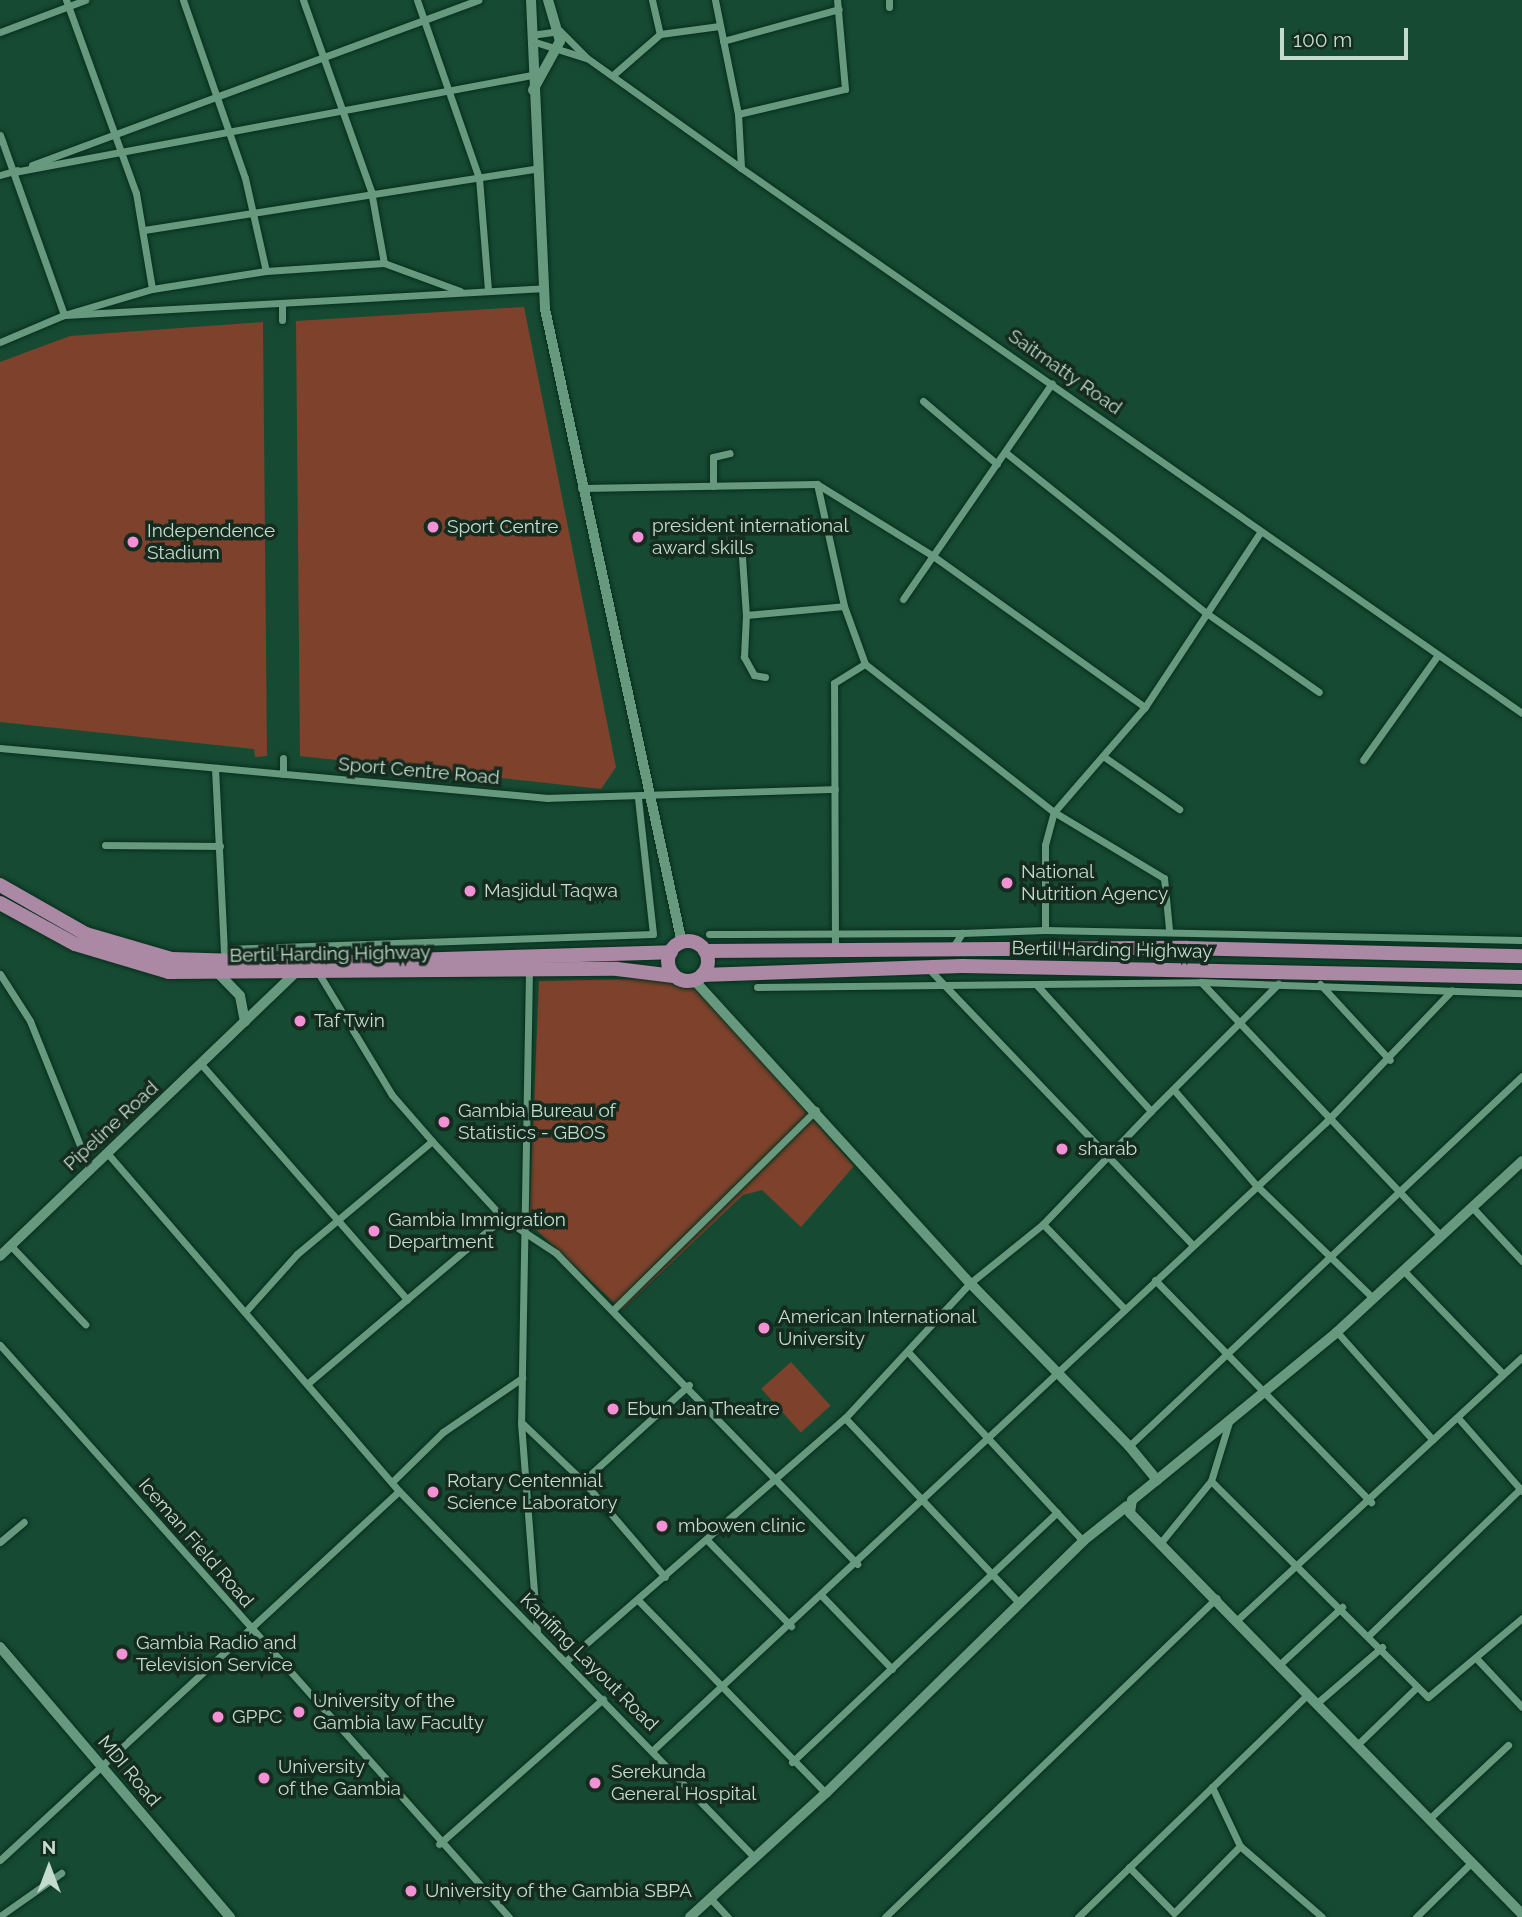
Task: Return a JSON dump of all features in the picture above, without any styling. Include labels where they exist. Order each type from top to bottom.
[{"type":"main road","name":"Bertil Harding Highway","points":[[0,886],[107,943],[172,959],[223,962],[676,947]]},
{"type":"main road","name":"Bertil Harding Highway","points":[[0,903],[99,954],[170,972],[223,962],[293,975],[530,970],[698,977],[926,966],[1522,977]]},
{"type":"main road","points":[[674,976],[676,947],[705,951],[698,977]]},
{"type":"main road","name":"Bertil Harding Highway","points":[[705,951],[953,947],[1522,956]]},
{"type":"street","points":[[0,32],[67,3],[85,0]]},
{"type":"street","points":[[183,0],[230,133],[266,271]]},
{"type":"street","points":[[303,0],[371,191],[384,263]]},
{"type":"street","points":[[417,0],[451,90],[478,178],[488,289]]},
{"type":"street","points":[[14,172],[424,17],[478,0]]},
{"type":"street","points":[[531,0],[532,93],[541,288],[676,947]]},
{"type":"street","points":[[548,0],[559,26],[587,58]]},
{"type":"street","points":[[652,0],[660,34]]},
{"type":"street","points":[[715,0],[738,114],[741,168]]},
{"type":"street","points":[[738,114],[845,89],[837,0]]},
{"type":"street","points":[[67,3],[121,152],[144,230],[152,289]]},
{"type":"street","points":[[723,41],[839,9]]},
{"type":"street","points":[[531,38],[547,28],[559,26]]},
{"type":"street","points":[[532,93],[555,53],[559,26]]},
{"type":"street","points":[[613,75],[660,34],[719,26]]},
{"type":"street","points":[[531,38],[555,53],[587,58]]},
{"type":"street","name":"Saitmatty Road","points":[[587,58],[1052,383],[1259,534],[1522,713]]},
{"type":"street","points":[[0,175],[532,75]]},
{"type":"street","points":[[0,135],[64,315]]},
{"type":"street","points":[[144,230],[371,191],[535,169]]},
{"type":"street","points":[[0,342],[64,315],[152,289],[266,271],[384,263],[460,291]]},
{"type":"street","points":[[64,315],[541,288]]},
{"type":"street","points":[[282,304],[282,320]]},
{"type":"street","points":[[903,599],[1052,383]]},
{"type":"street","points":[[923,401],[997,464]]},
{"type":"street","points":[[1005,452],[1205,612],[1319,692]]},
{"type":"street","points":[[713,486],[713,457],[730,453]]},
{"type":"street","points":[[580,488],[817,484],[933,556],[1145,707]]},
{"type":"street","points":[[817,484],[844,606],[865,664],[1054,812],[1164,878],[1168,929]]},
{"type":"street","points":[[1045,930],[1045,845],[1054,812],[1145,707],[1205,612],[1259,534]]},
{"type":"street","points":[[742,557],[746,615],[744,657],[754,675],[765,677]]},
{"type":"street","points":[[746,615],[844,606]]},
{"type":"street","points":[[1363,760],[1438,655]]},
{"type":"street","points":[[835,949],[834,683],[865,664]]},
{"type":"street","name":"Sport Centre Road","points":[[0,748],[548,798],[644,799],[835,789]]},
{"type":"street","points":[[1102,756],[1179,809]]},
{"type":"street","points":[[283,758],[283,774]]},
{"type":"street","points":[[215,768],[223,962],[240,996],[245,1022]]},
{"type":"street","points":[[223,962],[653,934],[644,799]]},
{"type":"street","points":[[105,845],[220,846]]},
{"type":"street","points":[[709,934],[1168,929],[1522,940]]},
{"type":"street","points":[[953,947],[962,933]]},
{"type":"street","points":[[926,966],[1192,1244]]},
{"type":"street","points":[[530,970],[522,1423],[537,1632]]},
{"type":"street","points":[[0,974],[30,1021],[90,1170]]},
{"type":"street","points":[[319,974],[391,1094],[432,1141],[503,1217],[556,1253],[689,1385],[857,1564]]},
{"type":"street","name":"Pipeline Road","points":[[0,1256],[293,975]]},
{"type":"street","points":[[698,977],[970,1283],[1129,1446],[1157,1480]]},
{"type":"street","points":[[757,987],[1201,982],[1522,993]]},
{"type":"street","points":[[1201,982],[1326,1122],[1441,1236]]},
{"type":"street","points":[[1035,984],[1151,1111]]},
{"type":"street","points":[[566,1661],[708,1541],[845,1418],[909,1353],[970,1283],[1043,1224],[1111,1159],[1151,1111],[1241,1026],[1278,984]]},
{"type":"street","points":[[1320,984],[1390,1060]]},
{"type":"street","points":[[653,1750],[722,1690],[991,1440],[1123,1307],[1326,1122],[1390,1060],[1452,990]]},
{"type":"street","points":[[201,1064],[342,1219],[407,1299]]},
{"type":"street","points":[[1129,1446],[1326,1256],[1522,1076]]},
{"type":"street","points":[[1174,1090],[1256,1185],[1326,1256],[1373,1298]]},
{"type":"street","points":[[613,1310],[816,1110]]},
{"type":"street","points":[[245,1312],[297,1254],[432,1141]]},
{"type":"street","name":"Kanifing Layout Road","points":[[108,1154],[399,1490],[754,1857]]},
{"type":"street","points":[[690,1917],[827,1793],[1083,1541],[1230,1415],[1264,1392],[1337,1332],[1522,1161]]},
{"type":"street","points":[[1472,1207],[1522,1261]]},
{"type":"street","points":[[307,1384],[503,1217]]},
{"type":"street","points":[[1043,1224],[1123,1307]]},
{"type":"street","points":[[11,1246],[85,1324]]},
{"type":"street","points":[[1403,1270],[1503,1374]]},
{"type":"street","points":[[1155,1280],[1371,1502]]},
{"type":"street","points":[[1337,1332],[1433,1440]]},
{"type":"street","name":"Iceman Field Road","points":[[0,1345],[250,1629],[310,1689],[439,1844],[509,1917]]},
{"type":"street","points":[[909,1353],[1083,1541]]},
{"type":"street","points":[[1236,1621],[1371,1502],[1522,1357]]},
{"type":"street","points":[[392,1482],[443,1432],[522,1378]]},
{"type":"street","points":[[583,1480],[689,1385]]},
{"type":"street","points":[[1162,1541],[1212,1481],[1230,1415]]},
{"type":"street","points":[[845,1418],[1020,1604]]},
{"type":"street","points":[[1370,1634],[1521,1490],[1458,1419]]},
{"type":"street","points":[[522,1423],[583,1480],[665,1577]]},
{"type":"street","points":[[1212,1481],[1370,1634],[1417,1687],[1432,1696],[1522,1618]]},
{"type":"street","points":[[0,1860],[104,1769],[399,1490]]},
{"type":"street","points":[[1127,1506],[1522,1914]]},
{"type":"street","points":[[792,1762],[1056,1512]]},
{"type":"street","points":[[0,1542],[23,1522]]},
{"type":"street","points":[[708,1541],[791,1626]]},
{"type":"street","points":[[822,1597],[892,1669]]},
{"type":"street","points":[[886,1917],[1217,1598]]},
{"type":"street","points":[[639,1601],[792,1762],[827,1793]]},
{"type":"street","points":[[1279,1665],[1342,1606]]},
{"type":"street","name":"MDI Road","points":[[0,1647],[230,1917]]},
{"type":"street","points":[[1317,1703],[1382,1647]]},
{"type":"street","points":[[1476,1658],[1522,1707]]},
{"type":"street","points":[[1358,1744],[1417,1687]]},
{"type":"street","points":[[1078,1917],[1308,1694]]},
{"type":"street","points":[[439,1844],[603,1699]]},
{"type":"street","points":[[1430,1818],[1508,1745]]},
{"type":"street","points":[[1212,1787],[1240,1846],[1322,1917]]},
{"type":"street","points":[[1129,1867],[1174,1913],[1240,1846]]},
{"type":"street","points":[[1416,1917],[1472,1863]]},
{"type":"street","points":[[0,1916],[61,1873]]},
{"type":"street","points":[[711,1899],[728,1917]]},
{"type":"shaded area","name":"Sport Centre","points":[[524,307],[616,767],[601,789],[300,756],[296,321]]},
{"type":"shaded area","name":"Independence Stadium","points":[[263,322],[267,756],[255,757],[254,749],[0,722],[0,362],[70,336]]},
{"type":"shaded area","points":[[688,978],[854,1166],[801,1227],[762,1190],[743,1195],[622,1310],[529,1223],[539,981]]},
{"type":"shaded area","points":[[791,1362],[830,1406],[801,1433],[761,1389]]},
{"type":"place","name":"Sport Centre","points":[[433,527]]},
{"type":"place","name":"president international award skills","points":[[638,537]]},
{"type":"place","name":"Independence Stadium","points":[[133,542]]},
{"type":"place","name":"National Nutrition Agency","points":[[1007,883]]},
{"type":"place","name":"Masjidul Taqwa","points":[[470,891]]},
{"type":"place","name":"Taf Twin","points":[[300,1021]]},
{"type":"place","name":"Gambia Bureau of Statistics - GBOS","points":[[444,1122]]},
{"type":"place","name":"sharab","points":[[1062,1149]]},
{"type":"place","name":"Gambia Immigration Department","points":[[374,1231]]},
{"type":"place","name":"American International University","points":[[764,1328]]},
{"type":"place","name":"Ebun Jan Theatre","points":[[613,1409]]},
{"type":"place","name":"Rotary Centennial Science Laboratory","points":[[433,1492]]},
{"type":"place","name":"mbowen clinic","points":[[662,1526]]},
{"type":"place","name":"Gambia Radio and Television Service","points":[[122,1654]]},
{"type":"place","name":"University of the Gambia law Faculty","points":[[299,1712]]},
{"type":"place","name":"GPPC","points":[[218,1717]]},
{"type":"place","name":"University of the Gambia","points":[[264,1778]]},
{"type":"place","name":"Serekunda General Hospital","points":[[595,1783]]},
{"type":"place","name":"University of the Gambia SBPA","points":[[411,1891]]}]
